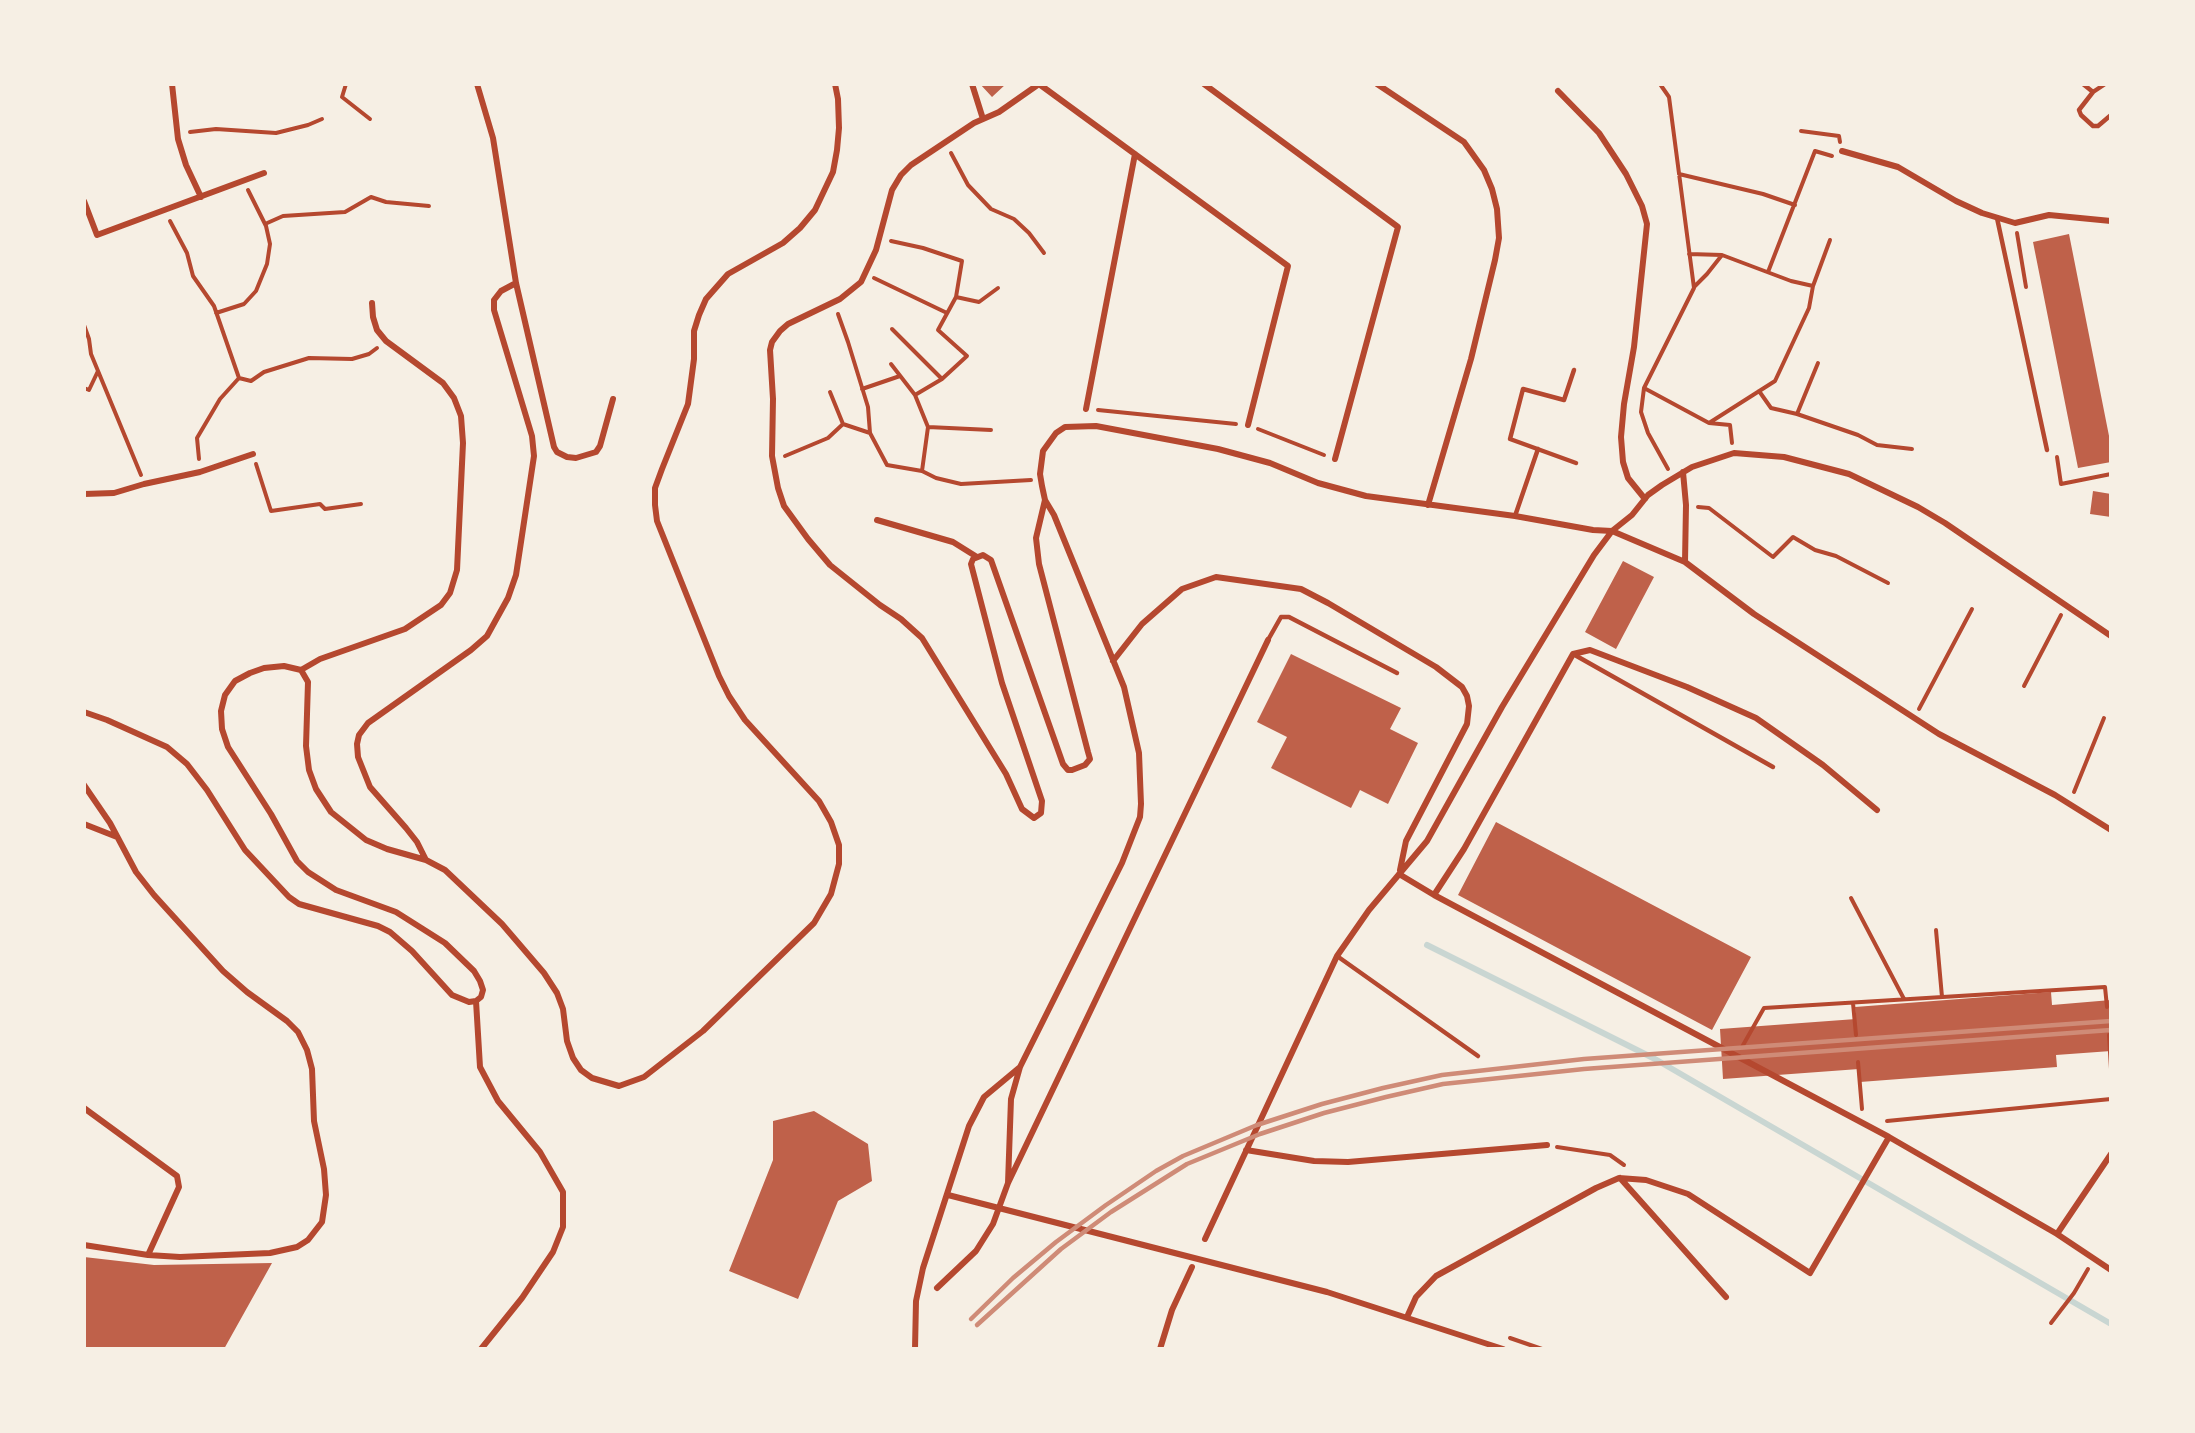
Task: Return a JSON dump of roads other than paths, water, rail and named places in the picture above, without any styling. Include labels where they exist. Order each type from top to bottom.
[{"type":"street","points":[[172,84],[177,134],[186,165],[201,197]]},
{"type":"street","points":[[477,84],[493,138],[516,283],[557,452],[576,458],[596,452],[600,446],[613,399]]},
{"type":"street","points":[[84,712],[167,747],[187,764],[207,790],[245,850],[289,897],[300,904],[378,926],[390,932],[412,951],[452,995],[469,1002],[476,1001],[481,997],[483,990],[480,981],[474,971],[445,944],[396,912],[336,890],[308,872],[297,861],[271,814],[228,747],[222,729],[221,711],[225,695],[235,681],[264,668],[284,666],[301,670],[308,682],[306,746],[309,770],[316,789],[330,812],[366,840],[387,849],[426,860],[445,870],[502,924],[544,973],[556,993],[563,1009],[567,1041],[573,1058],[581,1070],[598,1080],[619,1086],[644,1077],[703,1031],[814,922],[831,894],[839,864],[839,845],[831,822],[819,801],[745,720],[729,696],[657,521],[655,488],[688,404],[693,368],[694,332],[706,298],[729,274],[783,243],[800,228],[815,210],[833,172],[839,128],[835,84]]},
{"type":"street","points":[[972,84],[982,119]]},
{"type":"street","points":[[1045,500],[1036,538],[1039,564],[1090,759],[1085,765],[1068,770],[1063,764],[994,567],[988,557],[983,555],[973,559],[972,571],[1002,682],[1042,801],[1041,813],[1034,818],[1022,809],[1006,774],[922,638],[901,619],[830,565],[784,506],[773,461],[770,350],[772,342],[788,324],[851,292],[861,282],[878,238],[892,190],[901,175],[911,165],[982,119],[999,112],[1039,84],[1288,266],[1248,425]]},
{"type":"street","points":[[1204,84],[1398,227],[1335,459]]},
{"type":"street","points":[[1377,84],[1464,142],[1484,170],[1497,209],[1498,238],[1492,275],[1471,359],[1428,505]]},
{"type":"street","points":[[1558,91],[1599,133],[1626,174],[1642,206],[1647,224],[1634,347],[1621,437],[1623,462],[1628,478],[1645,500]]},
{"type":"street","points":[[1842,152],[1898,167],[1956,201],[2015,223],[2049,215],[2111,221]]},
{"type":"street","points":[[1086,409],[1135,154]]},
{"type":"street","points":[[84,201],[97,235],[264,173]]},
{"type":"street","points":[[426,860],[411,835],[369,787],[358,757],[357,744],[359,735],[368,723],[471,650],[487,636],[508,598],[516,575],[534,456],[532,436],[494,310],[494,300],[501,291],[516,283]]},
{"type":"street","points":[[301,670],[320,659],[405,629],[441,605],[455,582],[463,443],[461,416],[454,398],[443,383],[386,341],[377,330],[372,303]]},
{"type":"street","points":[[1008,1183],[1011,1099],[1020,1067],[1122,863],[1140,817],[1139,753],[1124,687],[1054,515],[1045,500],[1041,479],[1043,451],[1056,433],[1065,428],[1096,426],[1218,449],[1270,464],[1345,492],[1612,531],[1685,562],[1754,614],[1939,734],[2069,804],[2111,830]]},
{"type":"street","points":[[1205,1239],[1337,956],[1369,910],[1427,841],[1502,707],[1594,555],[1612,531],[1662,485],[1692,467],[1734,453],[1784,457],[1826,467],[1858,478],[1945,523],[2111,636]]},
{"type":"street","points":[[84,495],[114,493],[200,472],[253,454]]},
{"type":"street","points":[[1683,472],[1686,505],[1685,562]]},
{"type":"street","points":[[878,520],[953,542],[977,556]]},
{"type":"street","points":[[1113,661],[1142,624],[1182,590],[1216,578],[1301,589],[1437,667],[1462,687],[1467,696],[1467,724],[1406,841],[1399,874]]},
{"type":"street","points":[[938,1288],[963,1265],[984,1240],[993,1224],[1008,1183],[1268,640]]},
{"type":"street","points":[[1434,895],[1464,849],[1573,654],[1590,650],[1687,687],[1756,718],[1824,765],[1877,810]]},
{"type":"street","points":[[84,785],[110,823],[136,872],[154,895],[223,971],[298,1032],[307,1050],[312,1069],[314,1121],[324,1169],[325,1209],[322,1222],[308,1240],[297,1247],[270,1253],[180,1257],[148,1255],[84,1245]]},
{"type":"street","points":[[84,824],[117,838]]},
{"type":"street","points":[[1399,874],[1434,895],[1889,1137],[2057,1234],[2111,1270]]},
{"type":"street","points":[[476,1001],[480,1067],[498,1101],[540,1152],[563,1192],[563,1227],[554,1252],[482,1349]]},
{"type":"street","points":[[915,1349],[916,1301],[923,1268],[969,1126],[984,1097],[1020,1067]]},
{"type":"street","points":[[84,1108],[177,1176],[179,1187],[148,1255]]},
{"type":"street","points":[[1407,1317],[1416,1297],[1436,1276],[1596,1188],[1619,1178],[1646,1180],[1688,1194],[1810,1273],[1889,1137]]},
{"type":"street","points":[[1246,1150],[1314,1161],[1348,1162],[1547,1145]]},
{"type":"street","points":[[2057,1234],[2111,1154]]},
{"type":"street","points":[[1619,1178],[1726,1297]]},
{"type":"street","points":[[947,1194],[1327,1292],[1503,1349]]},
{"type":"street","points":[[1160,1349],[1172,1310],[1192,1267]]},
{"type":"lane","points":[[2084,84],[2093,92]]},
{"type":"lane","points":[[2105,84],[2093,92],[2079,110],[2093,126],[2098,126],[2111,115]]},
{"type":"lane","points":[[1997,218],[2047,450]]},
{"type":"lane","points":[[1574,370],[1564,400],[1523,389],[1510,439],[1576,464]]},
{"type":"lane","points":[[1515,516],[1538,449]]},
{"type":"lane","points":[[1268,640],[1281,616],[1289,617],[1397,673]]},
{"type":"lane","points":[[1573,654],[1773,767]]},
{"type":"lane","points":[[1337,956],[1478,1056]]},
{"type":"waterway","points":[[1427,945],[1655,1059],[2111,1324]]},
{"type":"railway","points":[[971,1319],[1013,1278],[1056,1242],[1156,1171],[1183,1156],[1257,1125],[1322,1104],[1383,1088],[1442,1075],[1584,1059],[2111,1021]]},
{"type":"railway","points":[[977,1325],[1061,1249],[1111,1212],[1187,1164],[1260,1134],[1324,1113],[1443,1084],[1584,1069],[2111,1030]]}]
